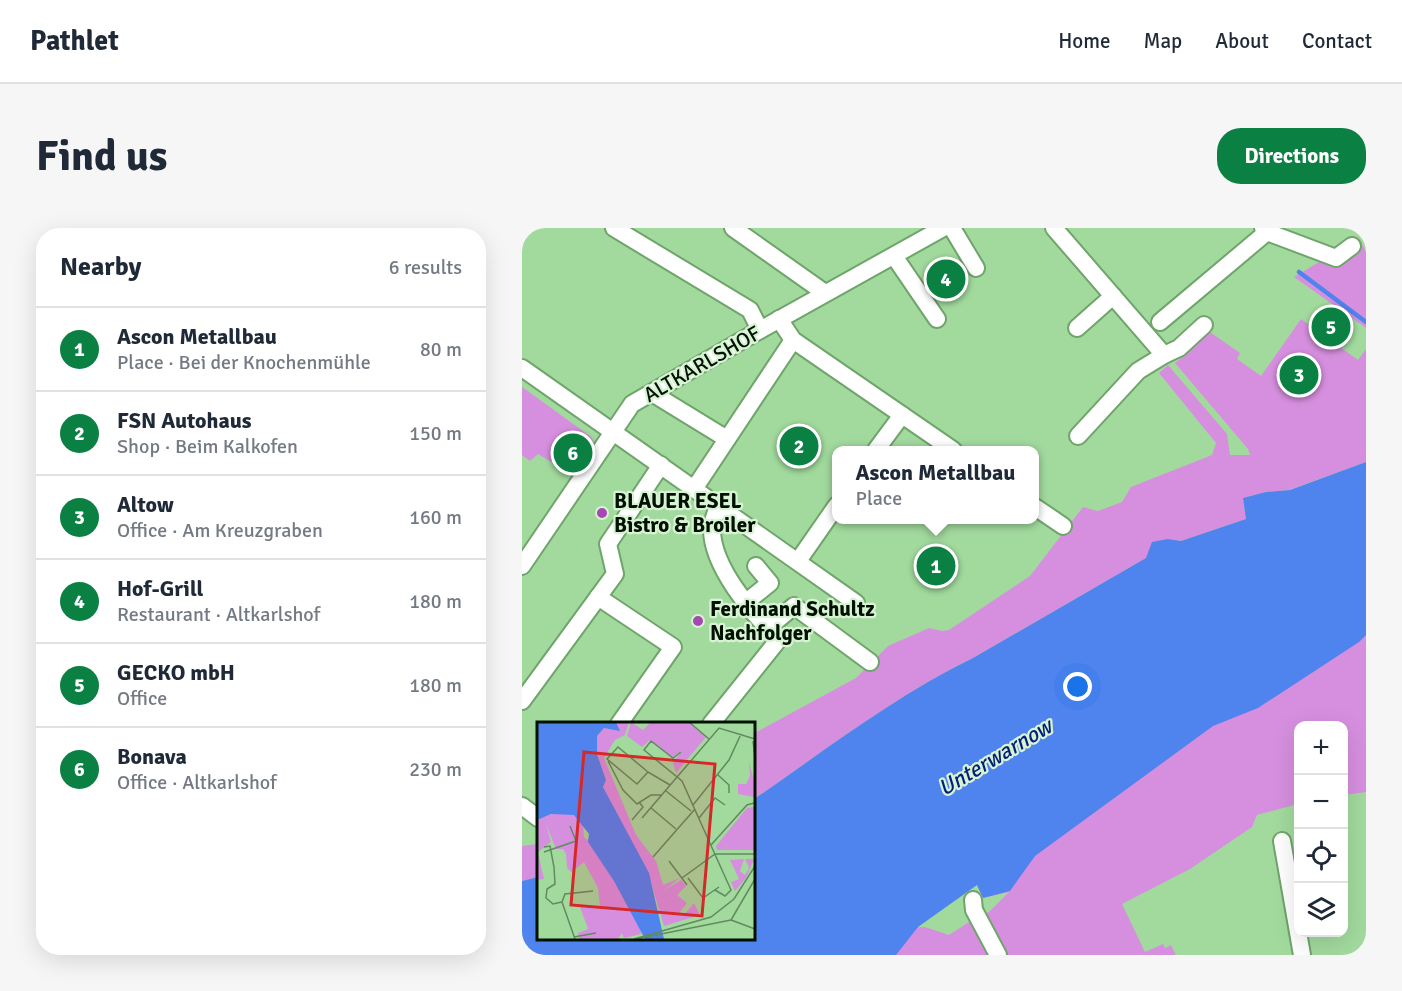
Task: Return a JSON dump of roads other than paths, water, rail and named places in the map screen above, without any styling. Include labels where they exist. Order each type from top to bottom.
[{"type":"street","points":[[615,228],[750,310],[760,330]]},
{"type":"street","points":[[733,228],[825,293]]},
{"type":"street","name":"ALTKARLSHOF","points":[[522,566],[632,404],[943,228]]},
{"type":"street","points":[[952,228],[976,268]]},
{"type":"street","points":[[1054,228],[1164,355]]},
{"type":"street","points":[[1161,322],[1265,230],[1336,258],[1352,246]]},
{"type":"street","points":[[894,256],[937,319]]},
{"type":"street","points":[[1077,328],[1113,296]]},
{"type":"street","points":[[779,319],[793,340],[947,446]]},
{"type":"street","points":[[1078,436],[1138,372],[1179,348],[1204,325]]},
{"type":"street","points":[[694,489],[793,340]]},
{"type":"street","points":[[522,368],[856,603]]},
{"type":"street","points":[[652,393],[727,440]]},
{"type":"street","points":[[879,446],[902,415]]},
{"type":"street","points":[[522,701],[615,574],[608,544],[661,465]]},
{"type":"street","points":[[713,722],[779,639],[745,603],[722,567],[715,547],[712,528],[718,506]]},
{"type":"street","points":[[1039,510],[1063,526]]},
{"type":"street","points":[[798,561],[832,513]]},
{"type":"street","points":[[745,603],[770,583],[756,566]]},
{"type":"street","points":[[598,597],[673,647],[620,722]]},
{"type":"street","points":[[768,628],[794,606],[870,662]]},
{"type":"street","points":[[522,806],[537,817]]},
{"type":"street","points":[[1282,841],[1302,955]]},
{"type":"street","points":[[974,900],[974,910],[998,955]]},
{"type":"water","name":"Unterwarnow","points":[[1366,462],[1366,635],[1359,642],[1258,708],[1213,726],[1035,856],[1010,891],[983,898],[977,885],[918,927],[896,955],[522,955],[522,881],[537,877],[537,940],[754,940],[754,799],[916,689],[1146,558],[1152,542],[1168,539],[1181,541],[1246,519],[1243,498],[1266,492],[1290,490]]},
{"type":"waterway","points":[[1299,272],[1366,322]]},
{"type":"place","name":"Hof-Grill","points":[[946,279]]},
{"type":"place","name":"GECKO mbH","points":[[1331,327]]},
{"type":"place","name":"Altow","points":[[1299,375]]},
{"type":"place","name":"FSN Autohaus","points":[[799,446]]},
{"type":"place","name":"Bonava","points":[[573,453]]},
{"type":"place","name":"BLAUER ESEL Bistro & Broiler","points":[[602,513]]},
{"type":"place","name":"Ascon Metallbau","points":[[936,566]]},
{"type":"place","name":"Ferdinand Schultz Nachfolger","points":[[698,621]]}]
